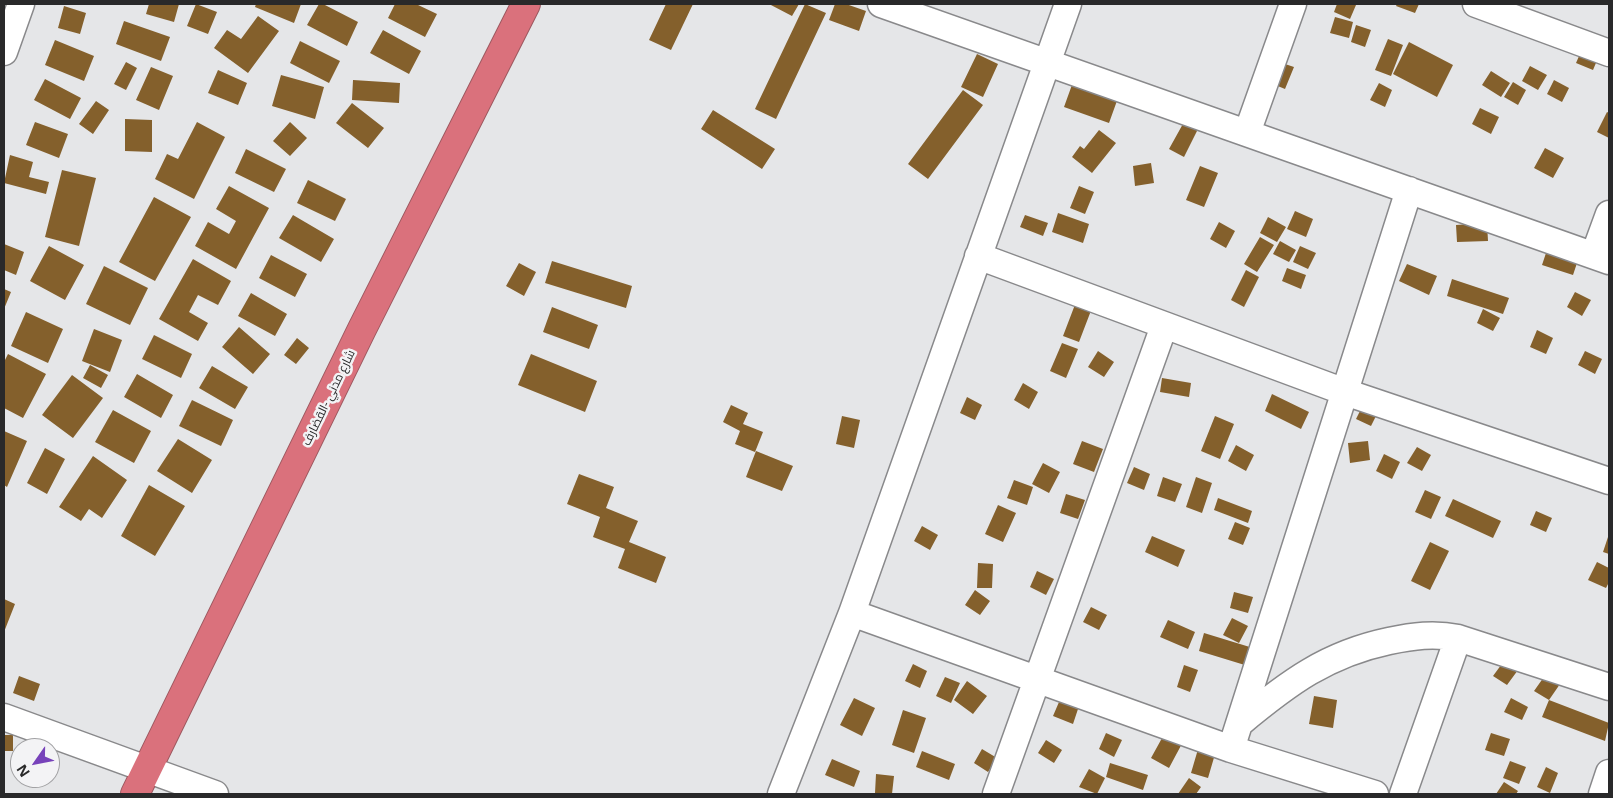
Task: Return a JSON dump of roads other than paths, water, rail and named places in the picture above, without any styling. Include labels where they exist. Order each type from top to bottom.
[{"type":"highway","name":"شارع مدني -القضارف","points":[[135,794],[362,329],[526,4]]},
{"type":"street","points":[[4,52],[21,4]]},
{"type":"street","points":[[881,4],[1602,258],[1609,214]]},
{"type":"street","points":[[781,794],[852,613],[1068,4]]},
{"type":"street","points":[[1247,133],[1293,4]]},
{"type":"street","points":[[1476,4],[1609,53]]},
{"type":"street","points":[[1231,749],[1409,190]]},
{"type":"street","points":[[978,256],[1345,392],[1609,481]]},
{"type":"street","points":[[996,794],[1164,326]]},
{"type":"street","points":[[852,613],[1231,749],[1375,794]]},
{"type":"street","points":[[1240,723],[1294,680],[1325,661],[1345,652],[1413,636],[1438,634],[1458,638],[1609,687]]},
{"type":"street","points":[[1403,794],[1458,638]]},
{"type":"street","points":[[4,717],[215,794]]},
{"type":"street","points":[[1602,794],[1609,773]]}]
